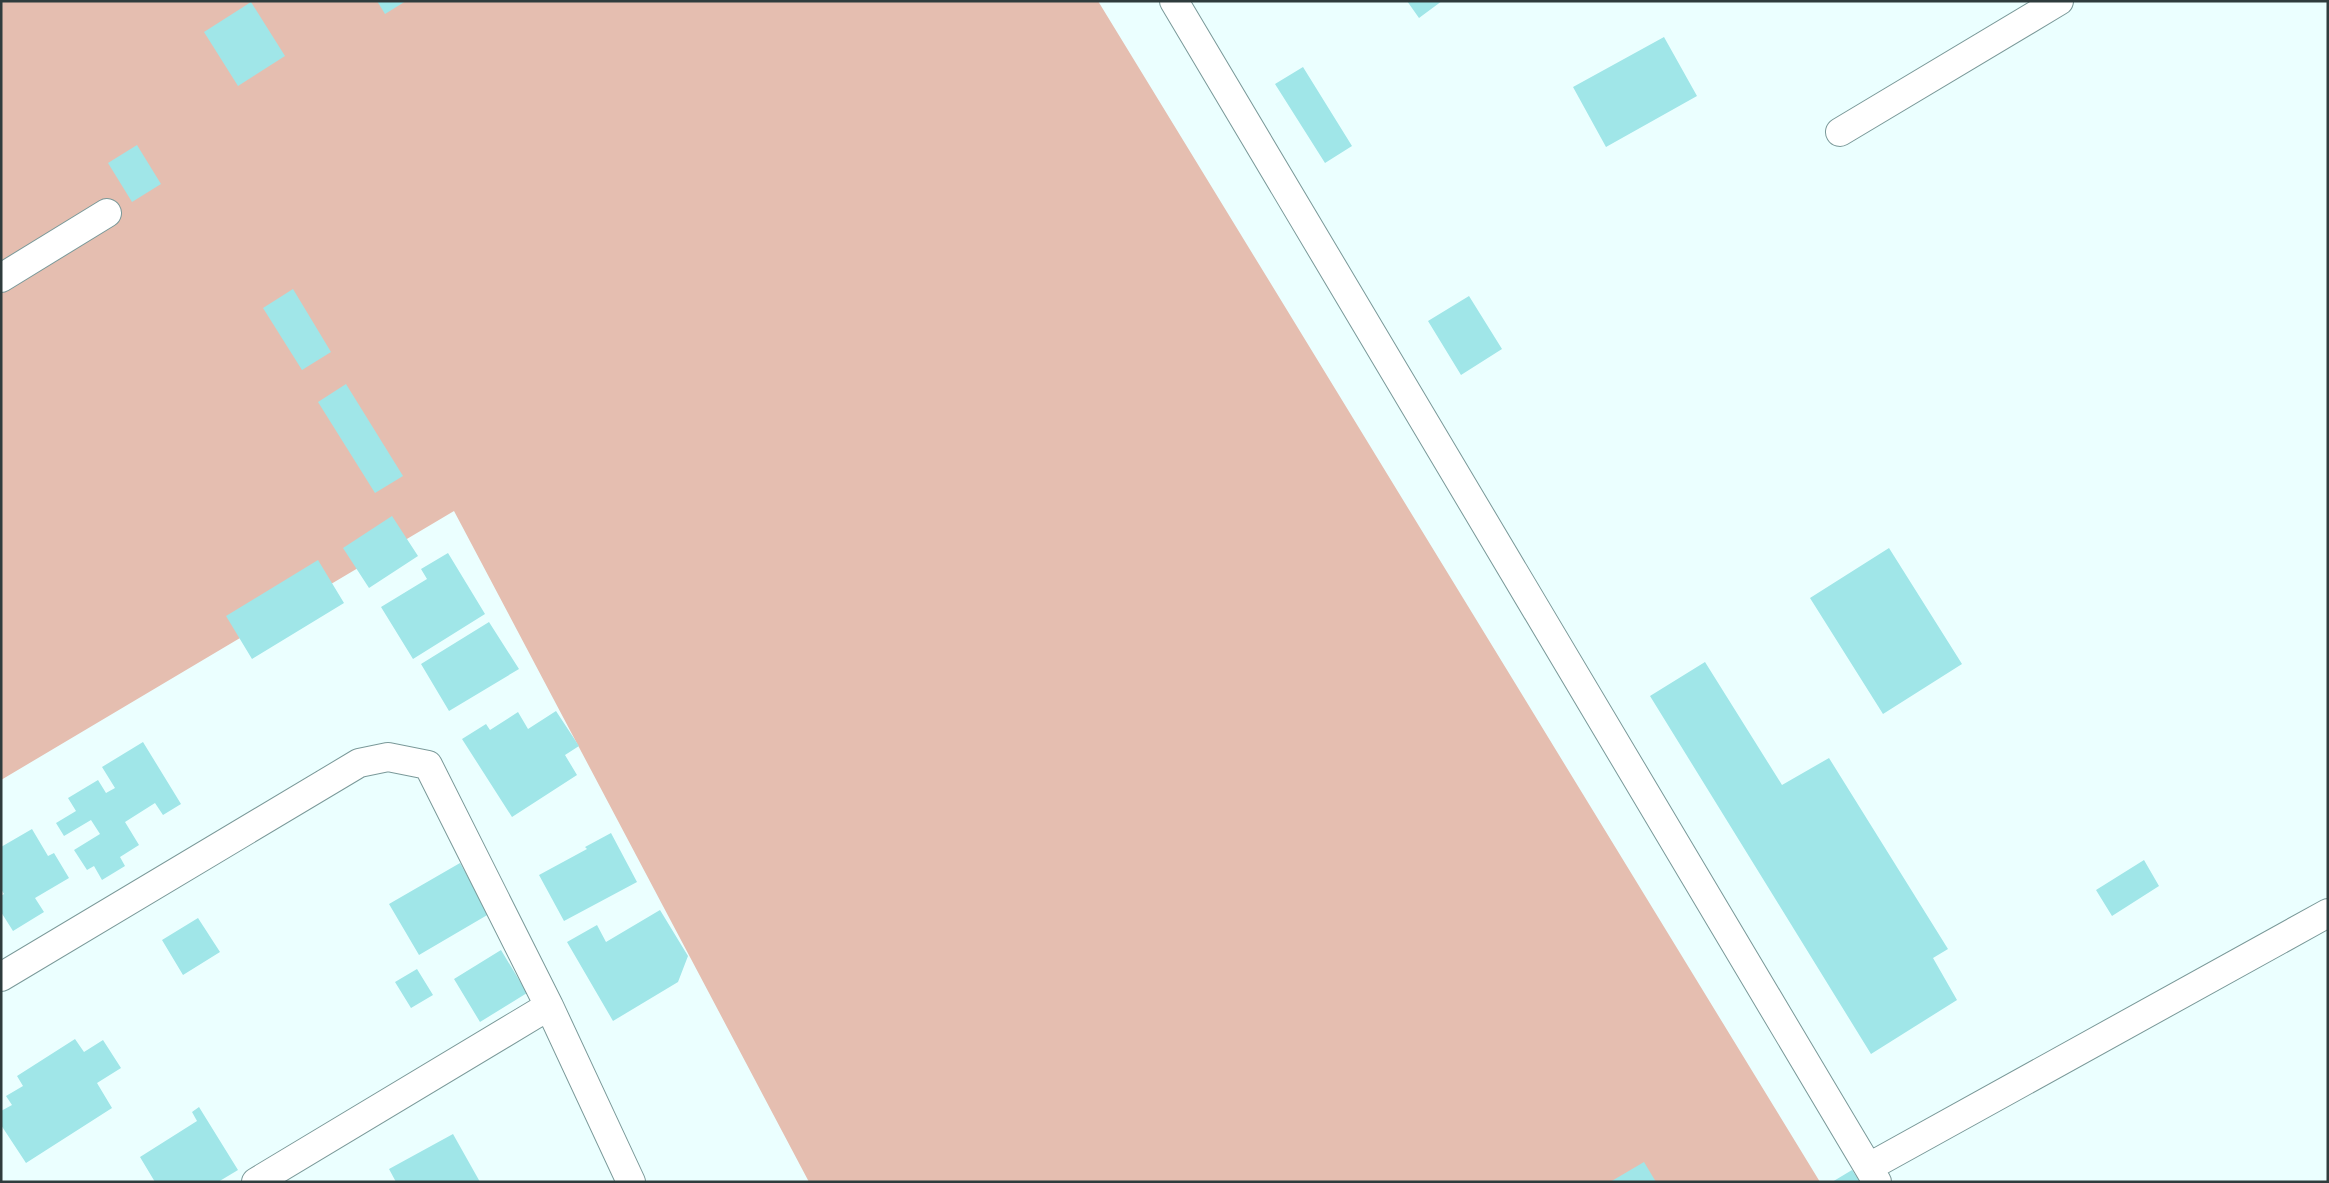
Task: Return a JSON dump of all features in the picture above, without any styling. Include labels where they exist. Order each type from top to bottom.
[{"type":"street","points":[[1174,1],[1873,1174],[2328,913]]},
{"type":"street","points":[[1840,132],[2059,1]]},
{"type":"street","points":[[1,278],[107,213]]},
{"type":"street","points":[[1,977],[359,763],[388,756],[428,765],[549,1006],[631,1182]]},
{"type":"street","points":[[256,1182],[549,1006]]},
{"type":"shaded area","points":[[1,1],[1098,1],[1820,1182],[809,1182],[454,511],[1,780]]},
{"type":"building","points":[[377,1],[406,1],[385,14]]},
{"type":"building","points":[[1407,1],[1442,1],[1419,18]]},
{"type":"building","points":[[251,2],[285,56],[238,86],[204,32]]},
{"type":"building","points":[[1664,37],[1697,96],[1606,147],[1573,87]]},
{"type":"building","points":[[1303,67],[1352,146],[1325,163],[1275,84]]},
{"type":"building","points":[[137,145],[161,184],[132,202],[108,163]]},
{"type":"building","points":[[293,289],[331,352],[302,370],[263,308]]},
{"type":"building","points":[[1469,296],[1502,349],[1461,375],[1428,321]]},
{"type":"building","points":[[346,384],[403,476],[375,493],[318,402]]},
{"type":"building","points":[[392,516],[418,556],[369,588],[343,548]]},
{"type":"building","points":[[1889,548],[1962,664],[1883,714],[1810,598]]},
{"type":"building","points":[[448,553],[485,614],[413,659],[381,607],[427,579],[421,569]]},
{"type":"building","points":[[318,560],[344,603],[252,659],[226,616]]},
{"type":"building","points":[[489,622],[519,669],[449,711],[421,664]]},
{"type":"building","points":[[1705,662],[1782,785],[1829,758],[1948,949],[1933,958],[1957,1000],[1871,1054],[1650,696]]},
{"type":"building","points":[[556,711],[579,746],[565,755],[577,775],[512,817],[462,739],[486,724],[490,730],[518,712],[528,729]]},
{"type":"building","points":[[143,742],[181,804],[163,815],[155,803],[125,822],[139,845],[120,857],[125,866],[102,880],[94,866],[87,870],[74,850],[100,834],[91,820],[64,836],[56,823],[76,811],[68,798],[98,780],[106,793],[115,788],[102,767]]},
{"type":"building","points":[[32,829],[48,856],[54,853],[69,878],[35,898],[44,912],[13,931],[1,912],[1,896],[4,894],[1,889],[1,847]]},
{"type":"building","points":[[611,833],[637,882],[564,921],[539,875],[587,849],[585,847]]},
{"type":"building","points":[[2144,860],[2159,886],[2112,916],[2096,890]]},
{"type":"building","points":[[460,863],[489,914],[419,955],[389,904]]},
{"type":"building","points":[[660,910],[688,956],[678,982],[613,1021],[567,942],[597,925],[606,942]]},
{"type":"building","points":[[198,918],[220,952],[183,975],[162,940]]},
{"type":"building","points":[[501,950],[527,993],[480,1022],[454,979]]},
{"type":"building","points":[[417,969],[433,995],[411,1008],[395,982]]},
{"type":"building","points":[[75,1039],[84,1052],[103,1040],[121,1068],[97,1083],[112,1108],[26,1163],[1,1125],[1,1111],[12,1105],[6,1096],[23,1086],[17,1076]]},
{"type":"building","points":[[199,1107],[238,1170],[218,1182],[155,1182],[140,1157],[197,1121],[192,1112]]},
{"type":"building","points":[[453,1134],[480,1182],[396,1182],[389,1169]]},
{"type":"building","points":[[1644,1162],[1656,1182],[1610,1182]]},
{"type":"building","points":[[1852,1170],[1860,1182],[1832,1182]]}]
